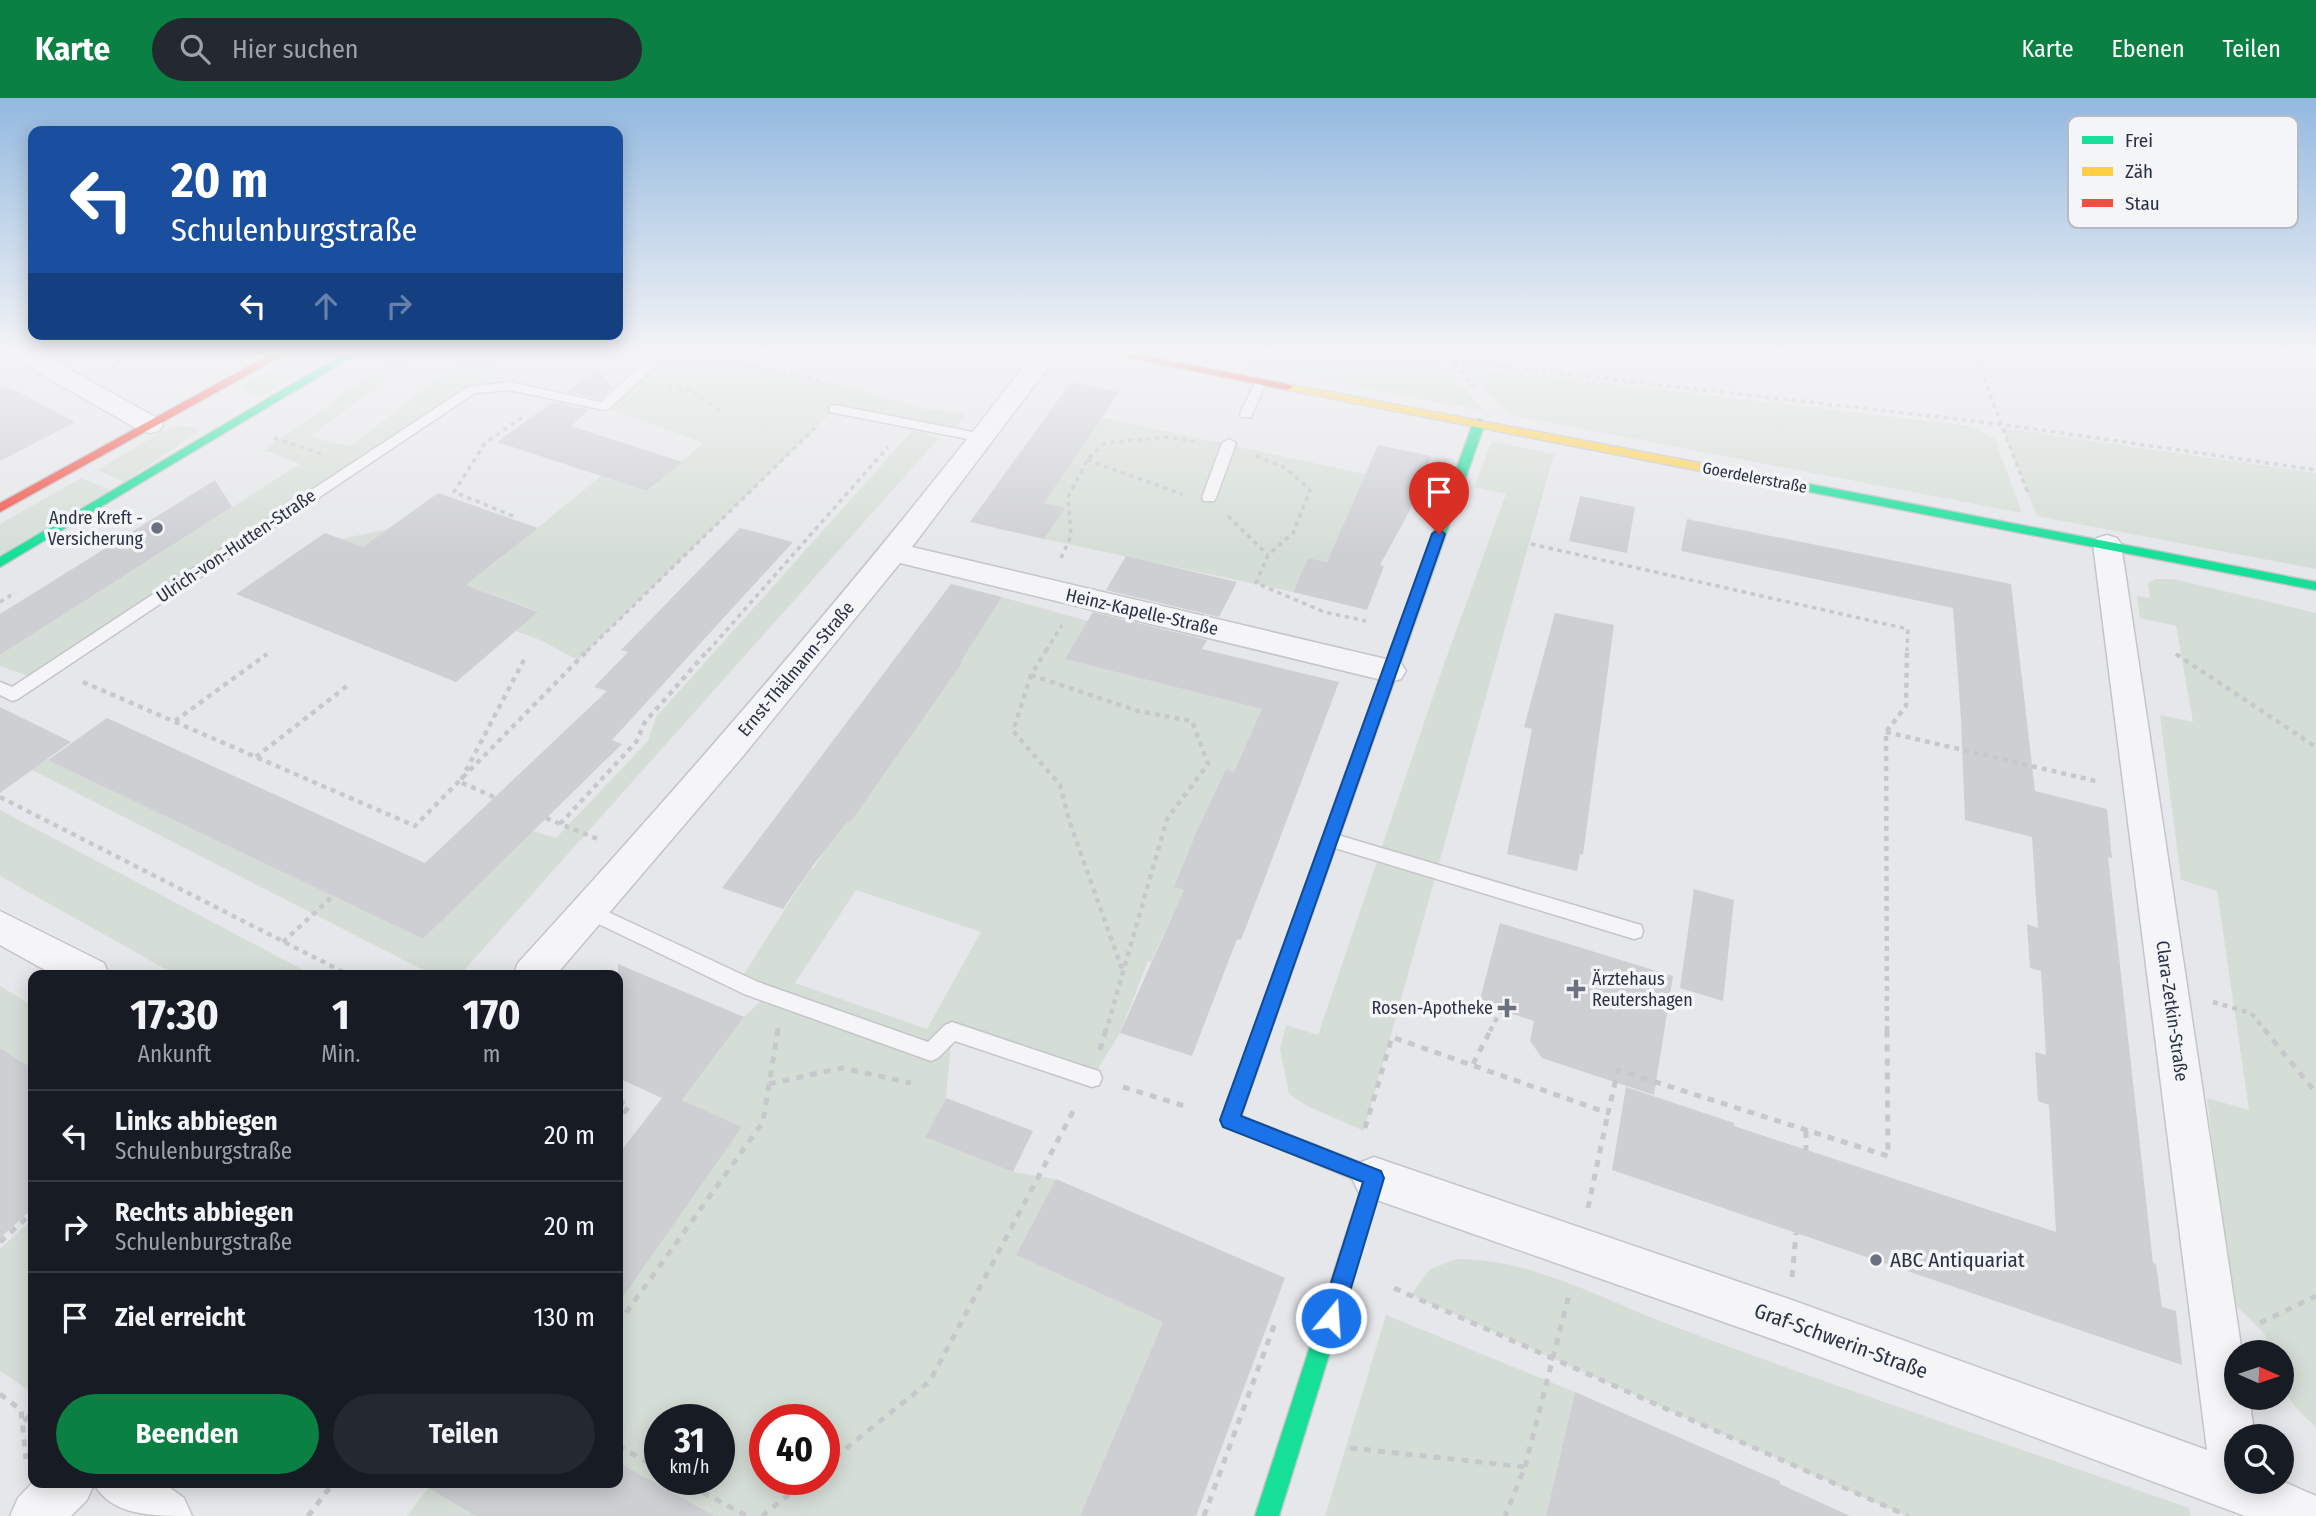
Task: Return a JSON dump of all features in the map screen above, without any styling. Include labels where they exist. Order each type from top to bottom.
[{"type":"street","points":[[140,419],[150,425]]},
{"type":"street","points":[[0,508],[161,419]]},
{"type":"street","points":[[0,563],[240,419]]},
{"type":"street","name":"Ernst-Thälmann-Straße","points":[[536,970],[895,552],[997,419]]},
{"type":"street","name":"Goerdelerstraße","points":[[1459,419],[2109,566],[2316,586]]},
{"type":"street","points":[[1267,1516],[1374,1178],[1230,1120],[1479,423]]},
{"type":"street","name":"Heinz-Kapelle-Straße","points":[[895,552],[1390,671]]},
{"type":"street","name":"Clara-Zetkin-Straße","points":[[2109,566],[2229,1424]]},
{"type":"street","points":[[0,927],[81,970]]},
{"type":"street","name":"Graf-Schwerin-Straße","points":[[1374,1178],[1789,1322],[2224,1486]]},
{"type":"street","points":[[36,1516],[63,1488]]},
{"type":"street","points":[[126,1488],[166,1516]]},
{"type":"street","name":"Graf-Schwerin-Straße","points":[[2246,1494],[2303,1516]]},
{"type":"lane","name":"Ulrich-von-Hutten-Straße","points":[[0,688],[12,695],[428,419]]},
{"type":"lane","points":[[891,419],[983,438]]},
{"type":"lane","points":[[1209,498],[1229,443]]},
{"type":"lane","points":[[1331,840],[1634,931]]},
{"type":"lane","points":[[589,911],[751,988],[931,1052],[952,1031],[1091,1078]]},
{"type":"path","points":[[513,516],[454,492],[485,443],[519,419]]},
{"type":"path","points":[[52,669],[415,826],[578,660],[824,419]]},
{"type":"path","points":[[1958,419],[2316,470]]},
{"type":"path","points":[[1998,419],[2031,502]]},
{"type":"path","points":[[560,824],[636,742],[645,722],[910,423]]},
{"type":"path","points":[[267,435],[331,457]]},
{"type":"path","points":[[1531,544],[1908,629],[1906,706],[1886,732],[1888,1156],[1618,1070],[1586,1216]]},
{"type":"path","points":[[1079,597],[1031,675],[1013,731],[1060,785],[1069,820],[1124,973]]},
{"type":"path","points":[[175,722],[267,654]]},
{"type":"path","points":[[2176,654],[2316,747]]},
{"type":"path","points":[[460,782],[526,656]]},
{"type":"path","points":[[256,757],[347,686]]},
{"type":"path","points":[[1886,732],[2106,783]]},
{"type":"path","points":[[460,782],[494,797]]},
{"type":"path","points":[[0,797],[339,970]]},
{"type":"path","points":[[283,942],[334,896]]},
{"type":"path","points":[[2169,990],[2251,1013],[2316,1093]]},
{"type":"path","points":[[623,1317],[763,1122],[783,1000]]},
{"type":"path","points":[[1473,1064],[1501,1010]]},
{"type":"path","points":[[1351,1127],[1364,1131],[1392,1037],[1608,1113]]},
{"type":"path","points":[[769,1084],[842,1068],[911,1083]]},
{"type":"path","points":[[1091,1078],[1230,1120]]},
{"type":"path","points":[[1806,1150],[1807,1131]]},
{"type":"path","points":[[0,1242],[28,1217]]},
{"type":"path","points":[[1505,1516],[1525,1467],[1572,1284]]},
{"type":"path","points":[[1394,1287],[1908,1516]]},
{"type":"path","points":[[2252,1326],[2316,1296]]},
{"type":"path","points":[[1203,1516],[1279,1313]]},
{"type":"path","points":[[0,1394],[22,1410],[26,1459]]},
{"type":"path","points":[[23,1421],[28,1417]]},
{"type":"path","points":[[1350,1448],[1525,1467]]},
{"type":"path","points":[[623,1449],[644,1460]]},
{"type":"path","points":[[308,1516],[329,1488]]},
{"type":"path","points":[[708,1495],[747,1516]]},
{"type":"path","points":[[762,1516],[788,1495]]},
{"type":"shaded area","points":[[308,419],[334,419],[310,437],[350,446],[385,419],[428,419],[36,679],[0,666],[0,655],[300,464],[264,450]]},
{"type":"shaded area","points":[[639,419],[825,419],[578,660],[516,631],[537,611],[341,539],[389,529],[491,566],[601,476],[648,491],[703,443]]},
{"type":"shaded area","points":[[887,419],[962,419],[953,432]]},
{"type":"shaded area","points":[[1098,419],[1110,419],[1365,474],[1327,562],[1308,558],[1293,592],[1044,539],[1064,508],[1041,502]]},
{"type":"shaded area","points":[[1532,419],[1913,419],[1971,426],[1995,439],[2022,513]]},
{"type":"shaded area","points":[[178,426],[198,428],[197,432],[125,482],[97,470],[165,430]]},
{"type":"shaded area","points":[[2002,428],[2316,473],[2316,569],[2037,516]]},
{"type":"shaded area","points":[[913,430],[939,438],[464,970],[423,970],[32,770],[48,759],[423,939],[533,831],[556,838],[648,741],[656,717]]},
{"type":"shaded area","points":[[1492,441],[1554,454],[1364,1131],[1307,1106],[1289,1094],[1280,1049],[1286,1025],[1318,1035],[1444,664],[1506,494],[1474,487]]},
{"type":"shaded area","points":[[81,478],[110,490],[0,555],[0,524]]},
{"type":"shaded area","points":[[2156,579],[2173,579],[2316,613],[2316,1427],[2294,1405],[2294,1340],[2267,1340],[2265,1334],[2232,1302],[2207,1098],[2249,1110],[2217,891],[2181,880],[2160,715],[2193,722],[2176,626],[2140,618],[2137,596],[2150,598],[2148,583]]},
{"type":"shaded area","points":[[1002,597],[1088,621],[1066,659],[1262,709],[1237,773],[1226,770],[1174,887],[1186,891],[1174,918],[1171,918],[1151,962],[1148,961],[1120,1033],[1092,1078],[952,1031],[946,1098],[925,1137],[1013,1172],[1056,1179],[1016,1255],[1163,1322],[1080,1516],[715,1516],[677,1495],[735,1495],[735,1404],[644,1404],[644,1476],[623,1465],[623,1297],[742,1127],[682,1100],[744,1017],[768,994],[739,982],[811,868],[813,869],[844,821],[850,823],[963,662],[958,660]],"holes":[[[856,890],[981,932],[927,1029],[795,983]]]},
{"type":"shaded area","points":[[0,810],[304,970],[167,970],[0,876]]},
{"type":"shaded area","points":[[0,986],[28,1003],[28,1066],[0,1048]]},
{"type":"shaded area","points":[[28,1223],[28,1390],[0,1371],[0,1249]]},
{"type":"shaded area","points":[[1456,1259],[1512,1265],[1567,1282],[1737,1350],[2189,1508],[2190,1516],[1906,1516],[1411,1295],[1430,1269]]},
{"type":"shaded area","points":[[1386,1315],[1575,1392],[1546,1516],[1325,1516]]},
{"type":"shaded area","points":[[428,1488],[471,1514],[475,1516],[407,1516]]},
{"type":"building","points":[[0,419],[70,419],[75,422],[0,461]]},
{"type":"building","points":[[529,419],[579,419],[571,426],[682,462],[647,491],[497,442]]},
{"type":"building","points":[[1044,419],[1101,419],[1044,503],[1065,508],[1044,539],[970,522]]},
{"type":"building","points":[[1378,445],[1431,456],[1409,512],[1380,565],[1384,566],[1367,610],[1293,592],[1308,558],[1327,562]]},
{"type":"building","points":[[215,480],[232,507],[0,655],[0,614]]},
{"type":"building","points":[[438,493],[538,528],[466,585],[538,612],[456,682],[236,594],[325,533],[363,547]]},
{"type":"building","points":[[1580,496],[1635,507],[1627,553],[1569,541]]},
{"type":"building","points":[[1687,519],[2011,584],[2035,791],[2107,809],[2112,858],[2108,857],[2153,1263],[2156,1264],[2162,1307],[2176,1311],[2182,1365],[1612,1170],[1626,1087],[1734,1123],[1734,1126],[2056,1232],[2049,1105],[2038,1101],[2035,1052],[2046,1055],[2041,971],[2030,968],[2027,924],[2038,928],[2032,837],[1965,820],[1953,608],[1681,551]]},
{"type":"building","points":[[740,528],[793,542],[612,740],[622,744],[423,939],[48,760],[107,718],[425,863],[607,691],[594,687],[628,652],[621,650]]},
{"type":"building","points":[[1126,556],[1237,582],[1219,617],[1106,590]]},
{"type":"building","points":[[951,584],[1002,597],[961,661],[963,662],[850,823],[847,822],[811,868],[783,909],[722,888]]},
{"type":"building","points":[[1093,612],[1207,640],[1202,649],[1339,682],[1241,940],[1237,939],[1192,1056],[1120,1033],[1184,890],[1174,887],[1197,831],[1226,769],[1234,772],[1262,709],[1065,659]]},
{"type":"building","points":[[1555,613],[1614,625],[1583,855],[1580,854],[1577,871],[1507,854],[1532,729],[1524,727]]},
{"type":"building","points":[[0,707],[71,742],[0,793]]},
{"type":"building","points":[[1694,889],[1734,900],[1723,1001],[1680,988]]},
{"type":"building","name":"Ärztehaus Reutershagen","points":[[1500,923],[1673,976],[1654,1095],[1542,1058],[1530,1041],[1534,1021],[1479,1003]]},
{"type":"building","points":[[618,964],[744,1017],[682,1100],[742,1127],[623,1297],[623,1149],[662,1098],[623,1080],[623,970],[618,970]]},
{"type":"building","points":[[0,1048],[28,1066],[28,1213],[0,1238]]},
{"type":"building","points":[[946,1098],[1033,1131],[1013,1172],[925,1137]]},
{"type":"building","points":[[1056,1179],[1285,1278],[1196,1516],[1080,1516],[1163,1322],[1016,1255]]},
{"type":"building","points":[[1575,1392],[1780,1481],[1780,1484],[1850,1516],[1546,1516]]},
{"type":"building","points":[[623,1465],[644,1476],[644,1495],[677,1495],[715,1516],[475,1516],[428,1488],[623,1488]]},
{"type":"traffic: fast","points":[[0,563],[242,419]]},
{"type":"traffic: fast","points":[[1354,772],[1479,423]]},
{"type":"traffic: fast","points":[[1752,477],[2316,586]]},
{"type":"traffic: fast","points":[[1267,1516],[1374,1178],[1305,1150]]},
{"type":"traffic: slow","points":[[1453,419],[1752,477]]},
{"type":"traffic: slow","points":[[1305,1150],[1230,1120],[1354,772]]},
{"type":"traffic: jam","points":[[0,508],[162,419]]},
{"type":"place","name":"Andre Kreft - Versicherung","points":[[157,528]]},
{"type":"place","name":"Ärztehaus Reutershagen","points":[[1576,989]]},
{"type":"place","name":"Rosen-Apotheke","points":[[1507,1008]]},
{"type":"place","name":"ABC Antiquariat","points":[[1876,1260]]},
{"type":"route","points":[[1331,1318],[1374,1178],[1230,1120],[1439,534]]}]
